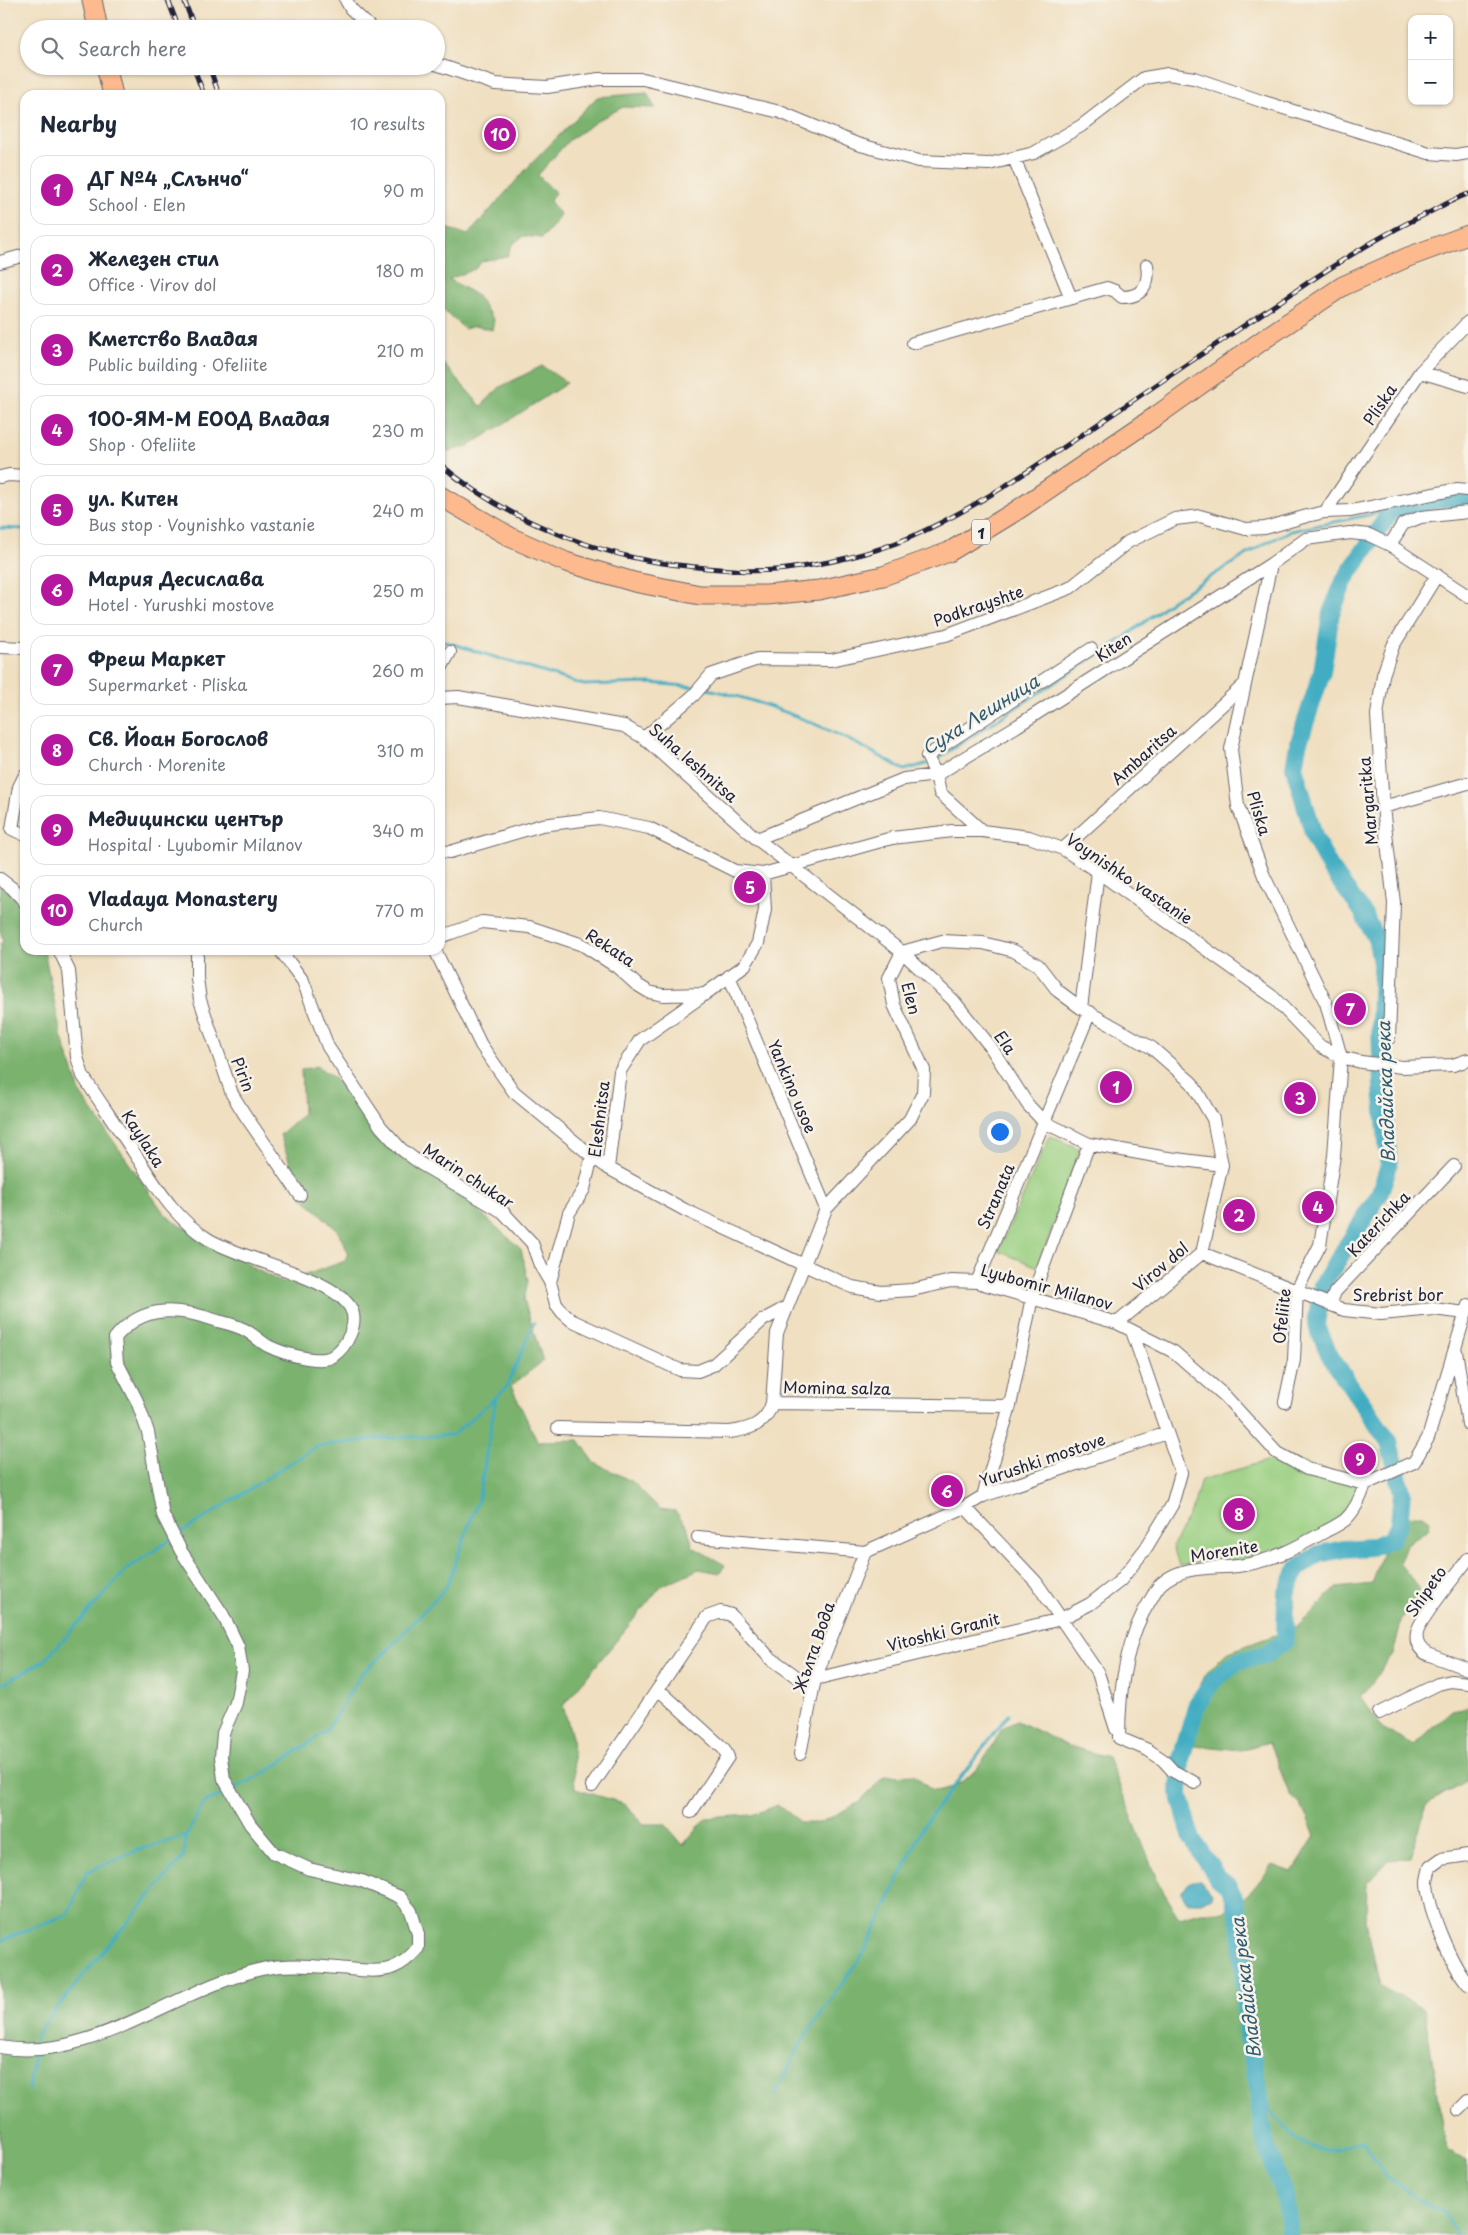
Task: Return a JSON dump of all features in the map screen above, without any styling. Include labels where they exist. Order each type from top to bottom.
[{"type":"highway","points":[[92,0],[96,20]]},
{"type":"highway","points":[[108,75],[112,90]]},
{"type":"highway","name":"1","points":[[445,499],[512,538],[566,562],[634,582],[700,595],[767,595],[820,590],[884,576],[949,552],[1016,511],[1343,286],[1408,257],[1468,235]]},
{"type":"street","points":[[346,0],[351,9],[363,20]]},
{"type":"street","points":[[445,67],[495,84],[547,87],[599,79],[644,79],[780,112],[857,144],[918,161],[989,164],[1034,153],[1082,126],[1144,78],[1168,74],[1194,78],[1273,105],[1429,153],[1456,155],[1468,152]]},
{"type":"street","points":[[1014,158],[1072,298]]},
{"type":"street","points":[[6,260],[20,256]]},
{"type":"street","points":[[6,260],[20,260]]},
{"type":"street","points":[[913,343],[1107,288],[1115,290],[1122,297],[1131,297],[1138,294],[1146,286],[1149,274],[1147,264]]},
{"type":"street","name":"Pliska","points":[[1325,512],[1420,372],[1468,322]]},
{"type":"street","points":[[1420,372],[1468,386]]},
{"type":"street","points":[[0,477],[20,476]]},
{"type":"street","name":"Podkrayshte","points":[[644,738],[694,695],[711,674],[758,659],[831,660],[946,635],[1070,588],[1128,542],[1175,519],[1200,516],[1246,529],[1266,528],[1307,519],[1325,512],[1351,512],[1457,489],[1468,490]]},
{"type":"street","points":[[1388,544],[1403,524],[1421,518],[1468,512]]},
{"type":"street","points":[[1307,519],[1306,538],[1350,533],[1369,535],[1388,544],[1468,596]]},
{"type":"street","name":"Kiten","points":[[757,839],[904,780],[936,775],[1017,726],[1271,564],[1306,538]]},
{"type":"street","name":"Pliska","points":[[1271,564],[1231,749],[1238,806],[1264,876],[1326,1003],[1341,1057]]},
{"type":"street","name":"Margaritka","points":[[1389,1038],[1394,903],[1377,715],[1383,675],[1393,646],[1437,575]]},
{"type":"street","points":[[0,647],[20,648]]},
{"type":"street","points":[[982,831],[940,793],[936,775],[926,756],[1091,650]]},
{"type":"street","points":[[445,661],[450,652]]},
{"type":"street","name":"Ambaritsa","points":[[1063,849],[1245,684]]},
{"type":"street","name":"Suha leshnitsa","points":[[445,698],[458,697],[624,726],[644,738],[757,839],[793,866]]},
{"type":"street","points":[[1384,808],[1468,783]]},
{"type":"street","points":[[6,829],[20,785]]},
{"type":"street","name":"Voynishko vastanie","points":[[445,851],[450,852],[542,826],[599,818],[649,828],[735,871],[763,874],[892,838],[952,831],[982,831],[1028,837],[1063,849],[1098,872],[1273,998],[1320,1046],[1341,1057],[1361,1062],[1402,1067],[1453,1065],[1468,1060]]},
{"type":"street","points":[[6,829],[20,828]]},
{"type":"street","points":[[6,829],[20,833]]},
{"type":"street","name":"Ela","points":[[793,866],[902,952],[953,1000],[990,1046],[1028,1105],[1044,1122],[1089,1144],[1161,1157],[1222,1165]]},
{"type":"street","name":"Stranata","points":[[978,1282],[1044,1122],[1086,1010],[1098,872]]},
{"type":"street","points":[[705,994],[745,965],[758,943],[765,910],[763,874]]},
{"type":"street","points":[[0,880],[12,888],[20,897]]},
{"type":"street","name":"Rekata","points":[[445,935],[482,922],[529,927],[583,945],[617,967],[636,984],[649,992],[663,995],[705,994]]},
{"type":"street","points":[[902,952],[942,941],[983,943],[1014,950],[1038,964],[1058,991],[1086,1010],[1152,1048],[1192,1083],[1213,1119],[1222,1165]]},
{"type":"street","name":"Elen","points":[[772,1402],[777,1334],[826,1208],[910,1119],[924,1093],[924,1070],[894,1005],[890,978],[902,952]]},
{"type":"street","name":"Kaylaka","points":[[0,2047],[18,2051],[53,2049],[111,2030],[227,1979],[263,1968],[295,1965],[364,1970],[392,1968],[407,1959],[418,1948],[418,1934],[411,1911],[400,1897],[362,1881],[309,1869],[274,1853],[250,1824],[224,1779],[221,1757],[223,1733],[236,1703],[242,1671],[238,1646],[223,1616],[177,1543],[163,1515],[148,1432],[137,1401],[117,1362],[115,1338],[125,1326],[142,1316],[165,1310],[202,1316],[244,1329],[269,1346],[314,1360],[329,1359],[342,1350],[352,1327],[350,1308],[331,1289],[209,1240],[185,1221],[166,1202],[83,1076],[78,1056],[69,971],[61,955]]},
{"type":"street","name":"Pirin","points":[[197,955],[196,978],[200,1000],[232,1094],[245,1116],[300,1195]]},
{"type":"street","name":"Marin chukar","points":[[284,955],[303,981],[328,1047],[381,1127],[400,1149],[503,1212],[532,1243],[540,1265],[550,1282],[556,1304],[571,1320],[680,1370],[698,1371],[713,1365],[763,1320],[787,1307]]},
{"type":"street","name":"Lyubomir Milanov","points":[[437,955],[481,1045],[514,1092],[608,1168],[685,1210],[852,1287],[882,1292],[912,1290],[951,1281],[978,1282],[1117,1322],[1174,1352],[1225,1396],[1276,1452],[1307,1469],[1366,1484]]},
{"type":"street","name":"Yankino usoe","points":[[730,976],[826,1208]]},
{"type":"street","name":"Eleshnitsa","points":[[608,1168],[620,1071],[640,1040],[705,994]]},
{"type":"street","name":"Ofeliite","points":[[1286,1402],[1303,1292],[1320,1245],[1334,1156],[1341,1057]]},
{"type":"street","points":[[983,1496],[1010,1406],[1032,1298],[1089,1144]]},
{"type":"street","points":[[550,1282],[569,1212],[584,1189],[592,1156]]},
{"type":"street","name":"Virov dol","points":[[1117,1322],[1202,1253],[1222,1165]]},
{"type":"street","name":"Katerichka","points":[[1330,1305],[1335,1292],[1454,1166]]},
{"type":"street","points":[[1202,1253],[1303,1292]]},
{"type":"street","name":"Srebrist bor","points":[[1303,1292],[1344,1310],[1381,1314],[1433,1309],[1467,1309]]},
{"type":"street","points":[[1366,1484],[1414,1462],[1428,1438],[1467,1309]]},
{"type":"street","points":[[1132,1331],[1167,1433]]},
{"type":"street","points":[[1455,1348],[1468,1424]]},
{"type":"street","name":"Momina salza","points":[[558,1428],[730,1432],[749,1429],[760,1423],[768,1414],[772,1402],[1010,1406]]},
{"type":"street","name":"Yurushki mostove","points":[[698,1537],[865,1552],[965,1507],[983,1496],[1167,1433]]},
{"type":"street","name":"Vitoshki Granit","points":[[592,1786],[707,1617],[721,1612],[731,1615],[769,1657],[797,1677],[815,1679],[1061,1619],[1090,1604],[1120,1581],[1146,1548],[1172,1505],[1181,1473],[1167,1433]]},
{"type":"street","name":"Morenite","points":[[1119,1738],[1119,1717],[1127,1654],[1146,1607],[1161,1584],[1177,1574],[1202,1568],[1239,1566],[1270,1559],[1298,1548],[1345,1520],[1358,1504],[1366,1484]]},
{"type":"street","points":[[965,1507],[1036,1582],[1098,1673],[1119,1738],[1148,1750],[1163,1760],[1173,1771],[1195,1783]]},
{"type":"street","name":"Жълта Вода","points":[[800,1754],[815,1679],[865,1552]]},
{"type":"street","name":"Shipeto","points":[[1468,1559],[1419,1626],[1417,1633],[1418,1645],[1421,1651],[1468,1669]]},
{"type":"street","points":[[1379,1713],[1438,1684],[1451,1681],[1468,1683]]},
{"type":"street","points":[[658,1688],[724,1749],[728,1757],[691,1812]]},
{"type":"street","points":[[1468,1855],[1441,1859],[1430,1867],[1427,1882],[1434,1913],[1445,1946],[1461,1976],[1468,1984]]},
{"type":"green space","points":[[647,93],[655,108],[623,107],[600,119],[569,140],[538,175],[555,192],[550,201],[560,214],[553,226],[542,238],[523,236],[512,245],[507,256],[482,261],[475,269],[449,279],[476,295],[494,320],[492,330],[474,326],[465,329],[445,311],[445,228],[468,235],[530,165],[597,97]]},
{"type":"green space","points":[[445,366],[481,406],[500,387],[542,366],[567,383],[469,446],[448,452],[445,449]]},
{"type":"green space","points":[[0,881],[20,899],[20,955],[45,955],[61,1035],[81,1095],[164,1213],[180,1226],[217,1239],[253,1268],[283,1283],[345,1261],[348,1252],[337,1230],[302,1197],[280,1135],[303,1114],[301,1070],[317,1066],[334,1078],[395,1149],[448,1184],[521,1249],[528,1281],[524,1300],[543,1361],[511,1386],[537,1441],[579,1440],[595,1463],[633,1482],[660,1509],[675,1511],[687,1526],[693,1547],[725,1565],[720,1573],[699,1569],[661,1586],[563,1706],[572,1737],[575,1789],[623,1803],[644,1824],[665,1824],[683,1845],[706,1818],[752,1815],[778,1805],[802,1823],[819,1823],[858,1803],[885,1776],[914,1775],[932,1791],[956,1785],[966,1779],[983,1761],[1002,1728],[1017,1721],[1068,1746],[1108,1757],[1159,1885],[1180,1918],[1201,1912],[1219,1912],[1233,1908],[1252,1890],[1273,1865],[1292,1872],[1315,1836],[1300,1803],[1290,1795],[1269,1742],[1240,1750],[1186,1744],[1184,1721],[1203,1677],[1226,1653],[1297,1627],[1336,1588],[1372,1584],[1395,1516],[1423,1515],[1430,1520],[1429,1528],[1406,1546],[1399,1563],[1419,1588],[1419,1597],[1402,1618],[1393,1655],[1361,1697],[1382,1728],[1414,1745],[1452,1710],[1468,1707],[1468,1780],[1427,1804],[1410,1858],[1389,1860],[1367,1883],[1366,1921],[1380,1986],[1424,2009],[1447,2150],[1468,2160],[1468,2235],[0,2235],[0,944],[3,941],[0,931]]},
{"type":"green space","points":[[1050,1136],[1080,1149],[1038,1267],[998,1251]]},
{"type":"green space","points":[[1284,1456],[1365,1484],[1358,1504],[1298,1548],[1223,1567],[1220,1558],[1179,1566],[1173,1546],[1194,1504],[1201,1480]]},
{"type":"water","points":[[1200,1880],[1211,1893],[1211,1898],[1203,1902],[1187,1902],[1181,1893],[1188,1883]]},
{"type":"waterway","name":"Владайска река","points":[[1289,2235],[1290,2226],[1286,2201],[1263,2135],[1260,2117],[1260,2097],[1246,2025],[1242,1937],[1234,1897],[1228,1886],[1217,1877],[1192,1839],[1179,1792],[1181,1759],[1197,1704],[1213,1681],[1238,1661],[1266,1655],[1285,1641],[1286,1594],[1297,1569],[1319,1554],[1344,1549],[1371,1547],[1391,1539],[1399,1524],[1402,1492],[1389,1442],[1330,1356],[1316,1324],[1322,1285],[1379,1195],[1389,1165],[1382,1088],[1380,1023],[1382,969],[1377,941],[1362,911],[1330,868],[1315,839],[1294,767],[1298,745],[1322,672],[1331,613],[1345,579],[1392,510],[1446,498],[1468,498]]},
{"type":"waterway","name":"Суха Лешница","points":[[932,762],[1125,637],[1174,599],[1264,544],[1291,531],[1392,510]]},
{"type":"waterway","name":"Суха Лешница","points":[[0,528],[20,529]]},
{"type":"waterway","name":"Суха Лешница","points":[[445,642],[584,685],[650,683],[697,687]]},
{"type":"waterway","name":"Суха Лешница","points":[[703,688],[756,702],[807,721],[881,756],[904,770],[926,764]]},
{"type":"waterway","points":[[178,1535],[317,1446],[375,1439],[453,1435],[506,1388],[534,1323]]},
{"type":"waterway","points":[[233,1789],[265,1773],[326,1731],[362,1673],[384,1654],[447,1586],[479,1497],[496,1397]]},
{"type":"waterway","points":[[0,1685],[44,1661],[127,1569],[170,1540]]},
{"type":"waterway","points":[[775,2095],[803,2039],[865,1951],[924,1825],[1009,1714]]},
{"type":"waterway","points":[[0,1941],[68,1914],[87,1872],[138,1850],[186,1836],[204,1803],[228,1792]]},
{"type":"waterway","points":[[35,2047],[36,2035],[84,1974],[184,1856],[186,1836]]},
{"type":"waterway","points":[[29,2089],[34,2053]]},
{"type":"waterway","points":[[1260,2097],[1295,2138],[1305,2145],[1329,2151],[1343,2148],[1356,2142],[1365,2142],[1386,2177],[1430,2205]]},
{"type":"waterway","points":[[1432,2207],[1444,2212],[1457,2235]]},
{"type":"railway","points":[[168,0],[176,20]]},
{"type":"railway","points":[[184,0],[192,20]]},
{"type":"railway","points":[[196,75],[202,90]]},
{"type":"railway","points":[[212,75],[217,90]]},
{"type":"railway","points":[[445,468],[464,483],[521,517],[551,531],[615,553],[677,565],[750,571],[779,570],[844,559],[895,544],[972,506],[1039,464],[1341,261],[1391,232],[1468,194]]},
{"type":"place","name":"Vladaya Monastery","points":[[500,134]]},
{"type":"place","name":"ул. Китен","points":[[750,887]]},
{"type":"place","name":"Фреш Маркет","points":[[1350,1009]]},
{"type":"place","name":"ДГ №4 „Слънчо“","points":[[1116,1087]]},
{"type":"place","name":"Кметство Владая","points":[[1300,1098]]},
{"type":"place","name":"100-ЯМ-М ЕООД Владая","points":[[1318,1207]]},
{"type":"place","name":"Железен стил","points":[[1239,1215]]},
{"type":"place","name":"Медицински център","points":[[1360,1459]]},
{"type":"place","name":"Мария Десислава","points":[[947,1491]]},
{"type":"place","name":"Св. Йоан Богослов","points":[[1239,1514]]}]
